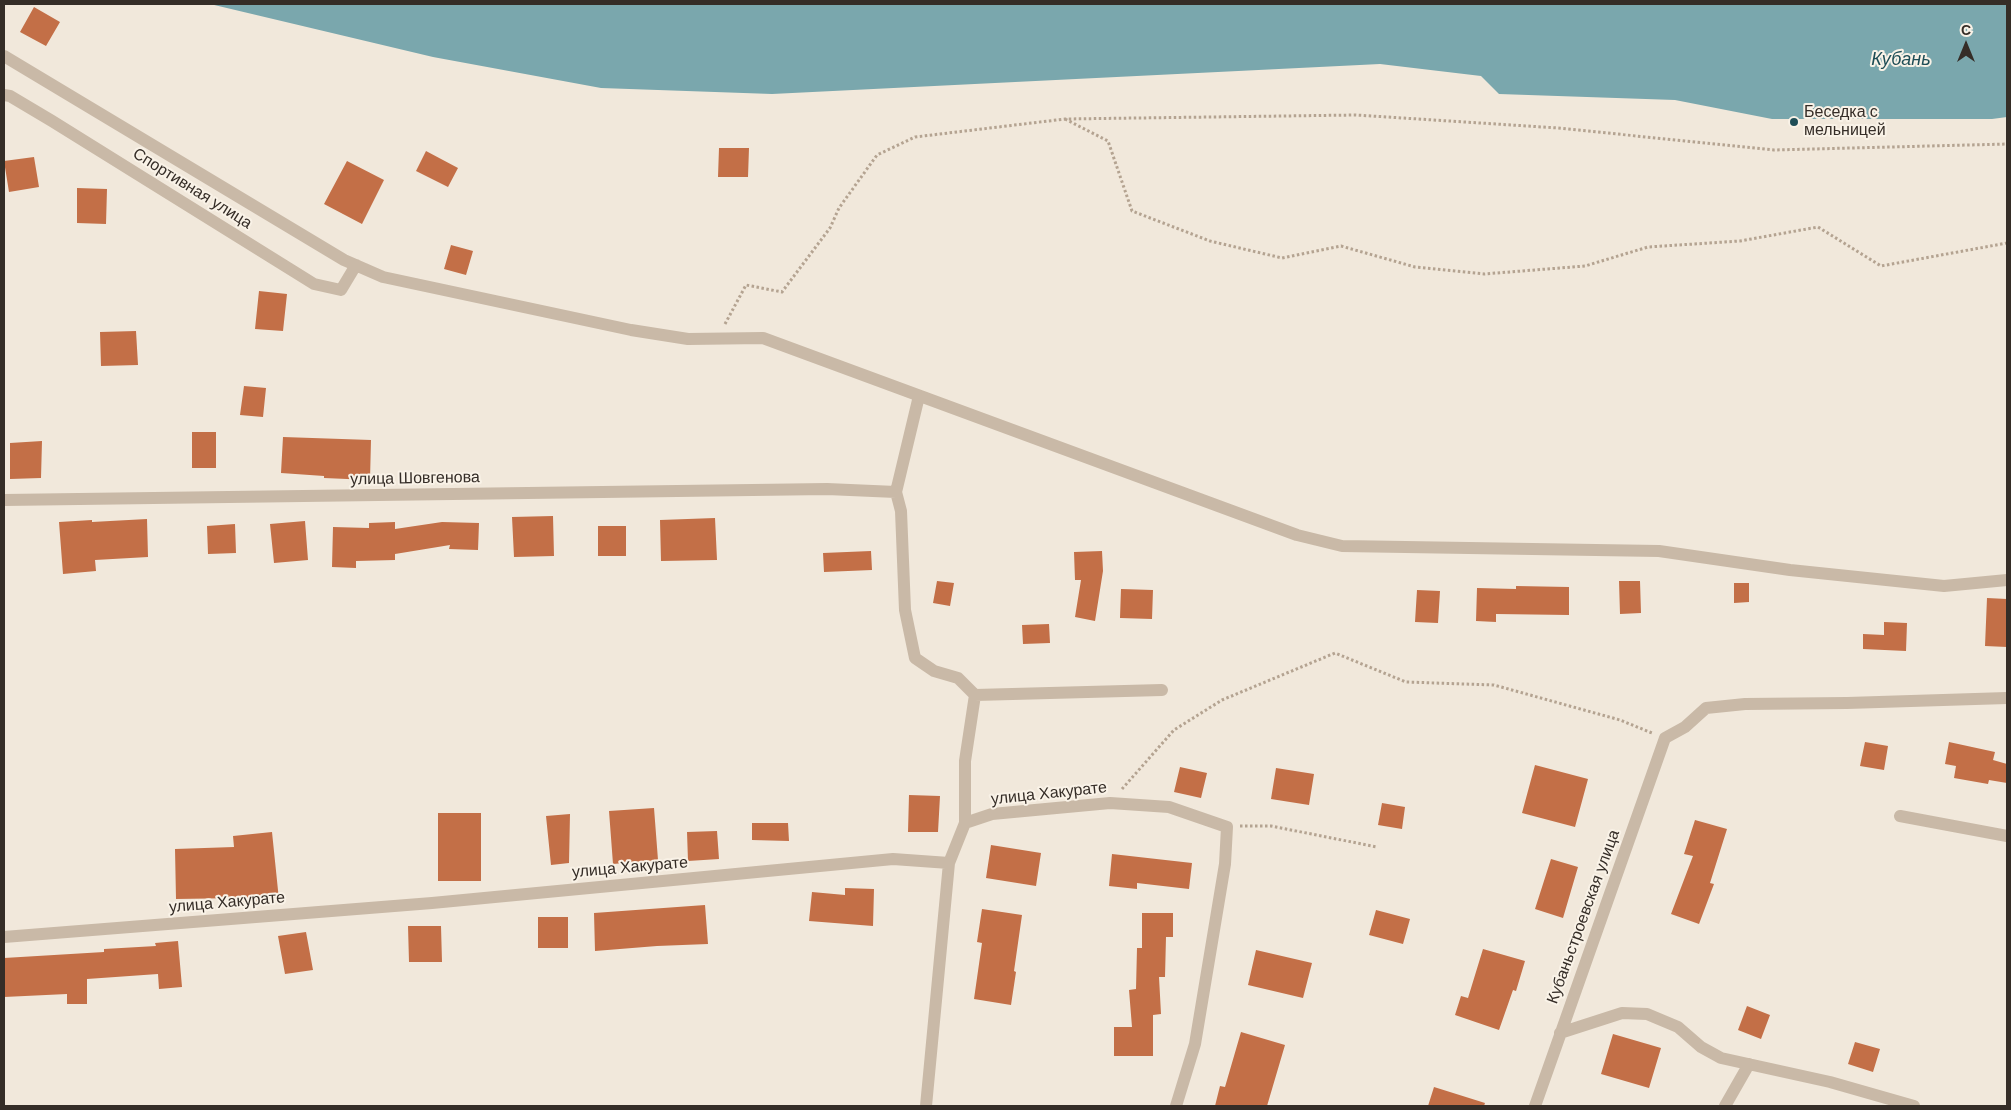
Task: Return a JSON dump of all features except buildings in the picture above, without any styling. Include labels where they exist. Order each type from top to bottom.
[{"type":"street","points":[[4,56],[249,204],[356,266],[383,277],[631,330],[688,339],[763,338],[1297,535],[1342,546],[1613,551],[1658,550],[1790,570],[1944,586],[2007,580]]},
{"type":"street","name":"Спортивная улица","points":[[4,95],[10,96],[52,121],[314,284],[341,290],[356,266]]},
{"type":"street","points":[[919,396],[896,492],[900,511],[905,610],[915,658],[934,671],[958,678],[976,695],[1162,690]]},
{"type":"street","name":"улица Шовгенова","points":[[4,500],[827,490],[896,492]]},
{"type":"street","points":[[926,1106],[949,863],[965,822],[965,762],[976,695]]},
{"type":"street","points":[[1665,738],[1685,727],[1706,708],[1744,704],[2007,698]]},
{"type":"street","name":"Кубаньстроевская улица","points":[[1535,1106],[1665,738]]},
{"type":"street","name":"улица Хакурате","points":[[965,822],[992,814],[1110,803],[1169,808],[1227,827]]},
{"type":"street","points":[[1900,816],[2007,836]]},
{"type":"street","points":[[1176,1106],[1195,1044],[1225,864],[1227,827]]},
{"type":"street","name":"улица Хакурате","points":[[4,937],[432,903],[892,859],[949,863]]},
{"type":"street","points":[[1560,1033],[1622,1013],[1647,1014],[1678,1027],[1701,1047],[1721,1058],[1830,1082],[1914,1106]]},
{"type":"street","points":[[1725,1106],[1749,1064]]},
{"type":"path","points":[[718,338],[746,286],[782,292],[830,228],[839,208],[877,155],[915,137],[1065,119],[1356,115],[1558,128],[1774,150],[2007,144]]},
{"type":"path","points":[[1065,119],[1108,141],[1132,211],[1210,241],[1282,258],[1340,246],[1415,267],[1484,274],[1585,266],[1648,247],[1740,241],[1818,227],[1881,266],[2007,243]]},
{"type":"path","points":[[1110,803],[1174,730],[1222,700],[1335,653],[1406,682],[1494,685],[1620,720],[1665,738]]},
{"type":"path","points":[[1227,827],[1271,826],[1378,847]]},
{"type":"water","name":"Кубань","points":[[210,4],[2007,4],[2007,117],[1992,119],[1772,119],[1675,100],[1499,94],[1481,76],[1380,64],[772,94],[601,88],[433,57]]},
{"type":"place","name":"Беседка с мельницей","points":[[1794,122]]}]
